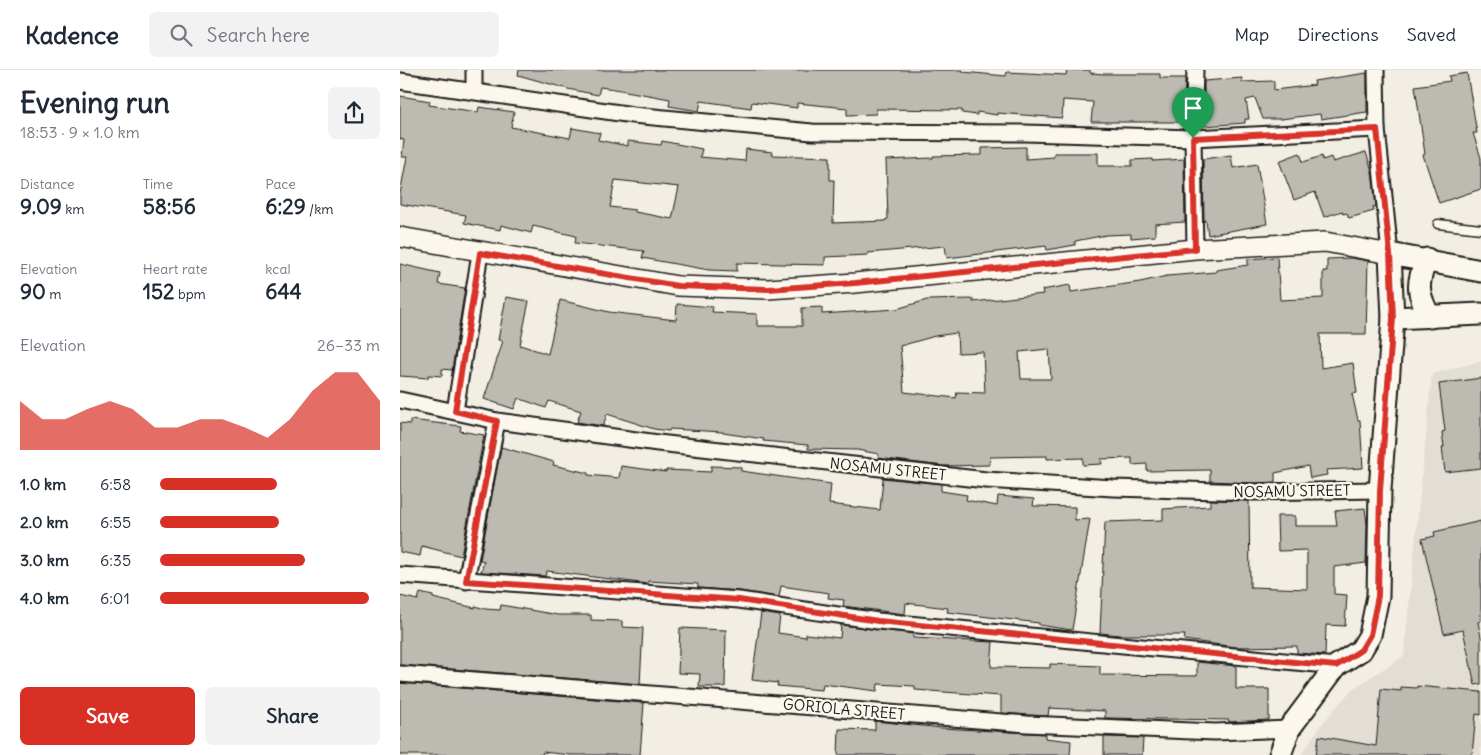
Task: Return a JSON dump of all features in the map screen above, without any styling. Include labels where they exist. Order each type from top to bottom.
[{"type":"main road","points":[[1280,755],[1290,729],[1336,666],[1361,650],[1370,635],[1378,596],[1380,490],[1393,318],[1382,252],[1427,259],[1481,271]]},
{"type":"main road","points":[[1427,259],[1420,274],[1418,289],[1430,317]]},
{"type":"main road","points":[[1393,318],[1481,314]]},
{"type":"street","points":[[474,70],[474,91]]},
{"type":"street","points":[[1195,70],[1193,138],[1195,249]]},
{"type":"street","points":[[400,237],[480,253],[678,286],[768,289],[855,283],[1195,249],[1325,242],[1382,252],[1376,70]]},
{"type":"street","points":[[400,81],[633,115],[812,132],[1025,133],[1193,138],[1377,129]]},
{"type":"street","points":[[455,411],[480,253]]},
{"type":"street","name":"NOSAMU STREET","points":[[400,400],[497,421],[668,444],[986,480],[1113,488],[1255,492],[1380,490]]},
{"type":"street","points":[[466,581],[497,421]]},
{"type":"street","points":[[400,575],[739,600],[878,621],[1336,666]]},
{"type":"street","name":"GORIOLA STREET","points":[[400,674],[1027,724],[1215,732],[1290,729]]},
{"type":"lane","points":[[1438,224],[1481,229]]},
{"type":"shaded area","points":[[1481,361],[1481,755],[1301,755],[1321,725],[1352,689],[1404,656],[1432,374]]},
{"type":"building","points":[[519,70],[963,70],[963,72],[1006,76],[1007,72],[1066,75],[1067,70],[1090,70],[1090,73],[1105,74],[1160,74],[1160,78],[1185,78],[1184,122],[1091,122],[1093,102],[1063,100],[1062,118],[997,113],[997,115],[977,112],[977,115],[962,113],[962,110],[876,109],[876,114],[847,115],[847,108],[797,103],[797,108],[752,102],[751,108],[701,101],[699,111],[669,106],[670,99],[615,89],[600,87],[598,95],[568,89],[518,75]]},
{"type":"building","points":[[1367,73],[1367,112],[1321,119],[1320,114],[1281,119],[1263,119],[1255,98],[1246,100],[1249,119],[1245,119],[1245,123],[1204,126],[1204,81],[1242,78],[1242,82],[1274,81],[1274,90],[1315,85],[1314,81]]},
{"type":"building","points":[[1467,73],[1477,133],[1473,133],[1481,158],[1481,189],[1439,203],[1423,155],[1425,154],[1415,86],[1450,81],[1449,76]]},
{"type":"building","points":[[400,96],[430,101],[429,105],[478,112],[479,107],[514,112],[511,127],[570,138],[572,128],[600,133],[598,140],[628,146],[628,141],[661,145],[662,141],[702,149],[700,157],[745,161],[746,149],[772,152],[772,155],[830,157],[830,180],[834,180],[833,223],[885,221],[888,219],[886,160],[933,158],[933,156],[982,155],[982,148],[1026,147],[1026,159],[1054,157],[1054,153],[1098,153],[1098,166],[1132,166],[1132,160],[1184,159],[1185,222],[1155,224],[1155,236],[1131,238],[1131,234],[1106,235],[1075,241],[1075,245],[1047,250],[1046,246],[947,258],[945,246],[868,253],[868,255],[825,257],[825,265],[737,263],[737,271],[709,270],[642,258],[644,251],[575,243],[576,236],[533,226],[531,233],[501,225],[500,230],[464,223],[466,215],[400,204],[407,157],[402,157],[404,140],[400,139]],"holes":[[[615,180],[679,187],[672,219],[635,212],[635,210],[610,207]]]},
{"type":"building","points":[[1366,152],[1372,171],[1376,206],[1373,207],[1374,211],[1349,218],[1347,213],[1343,214],[1342,211],[1324,217],[1315,192],[1294,200],[1279,161],[1300,153],[1303,162],[1322,156],[1323,160],[1331,157],[1333,162]]},
{"type":"building","points":[[1231,155],[1233,168],[1257,164],[1267,224],[1208,235],[1206,221],[1204,221],[1203,159]]},
{"type":"building","points":[[1277,257],[1280,300],[1323,298],[1323,271],[1327,271],[1327,259],[1351,258],[1368,261],[1366,334],[1320,334],[1321,368],[1353,363],[1357,393],[1352,394],[1358,420],[1360,420],[1363,468],[1326,470],[1327,475],[1310,478],[1308,466],[1275,473],[1275,482],[1255,483],[1210,481],[1210,470],[1147,471],[1147,464],[1132,465],[1132,458],[1101,459],[1102,464],[1083,465],[1083,458],[1047,459],[1047,456],[990,457],[989,465],[943,466],[878,458],[879,454],[857,450],[808,449],[808,445],[763,441],[764,439],[723,432],[654,429],[607,414],[603,426],[577,422],[581,411],[549,401],[546,408],[518,398],[514,409],[484,399],[503,341],[498,340],[506,297],[529,301],[520,345],[548,354],[560,300],[609,312],[676,320],[677,304],[713,307],[712,312],[757,314],[757,326],[802,326],[802,308],[822,307],[822,314],[896,309],[927,300],[973,299],[973,302],[1043,294],[1042,290],[1070,285],[1071,292],[1167,276],[1216,272],[1216,270],[1248,265],[1248,259]],"holes":[[[957,333],[958,353],[983,352],[985,393],[957,392],[956,398],[904,392],[900,346],[935,336]],[[1049,349],[1051,379],[1021,379],[1019,352]]]},
{"type":"building","points":[[400,264],[440,273],[438,284],[465,288],[452,370],[442,369],[442,376],[428,375],[428,378],[400,376]]},
{"type":"building","points":[[1481,378],[1481,468],[1445,472],[1442,432],[1445,431],[1439,384]]},
{"type":"building","points":[[410,420],[461,426],[460,431],[484,435],[461,556],[422,546],[420,556],[400,552],[400,423],[410,424]]},
{"type":"building","points":[[501,447],[554,462],[553,465],[588,473],[588,475],[619,478],[621,466],[666,472],[666,470],[711,472],[711,466],[741,467],[741,471],[831,484],[829,504],[880,510],[883,478],[941,484],[941,491],[967,495],[966,500],[997,506],[998,496],[1034,499],[1033,506],[1075,507],[1075,520],[1090,519],[1072,630],[1039,625],[1039,623],[947,612],[948,608],[906,603],[905,614],[843,606],[844,600],[828,598],[829,593],[781,586],[779,597],[740,591],[698,588],[698,584],[648,581],[648,584],[547,571],[545,576],[481,572],[484,561],[480,560]]},
{"type":"building","points":[[1210,500],[1249,501],[1250,587],[1307,589],[1307,550],[1278,551],[1277,516],[1295,516],[1295,526],[1337,526],[1335,511],[1365,508],[1367,525],[1366,563],[1334,567],[1334,594],[1347,595],[1345,626],[1326,625],[1325,655],[1297,653],[1297,646],[1236,647],[1184,640],[1185,635],[1120,635],[1100,633],[1105,522],[1163,520],[1163,509],[1210,506]]},
{"type":"building","points":[[1481,521],[1481,621],[1478,622],[1481,637],[1481,684],[1475,685],[1463,630],[1444,634],[1422,539],[1435,536],[1434,532]]},
{"type":"building","points":[[420,593],[475,608],[475,606],[500,610],[501,605],[558,615],[591,615],[591,620],[622,621],[622,627],[643,628],[640,684],[400,665],[400,596],[418,600]]},
{"type":"building","points":[[761,613],[780,616],[778,633],[806,637],[806,634],[840,638],[841,625],[913,634],[913,638],[993,642],[991,667],[1050,668],[1050,664],[1100,666],[1100,675],[1197,676],[1197,662],[1236,666],[1236,689],[1269,689],[1269,720],[1229,722],[1229,720],[1105,718],[1105,711],[1049,708],[1048,716],[1028,715],[1001,713],[1001,696],[915,690],[915,686],[878,684],[877,691],[823,684],[822,690],[777,686],[778,683],[752,680]]},
{"type":"building","points":[[680,628],[726,630],[725,687],[699,687],[700,674],[678,673]]},
{"type":"building","points":[[400,683],[644,703],[640,755],[570,755],[543,752],[542,755],[400,755]]},
{"type":"building","points":[[1417,686],[1481,692],[1481,715],[1476,714],[1472,755],[1316,755],[1319,736],[1376,746],[1381,689],[1401,691],[1401,687],[1417,688]]},
{"type":"building","points":[[875,721],[942,728],[1045,734],[1045,738],[1071,741],[1070,755],[838,755],[839,729],[875,730]]},
{"type":"building","points":[[1104,737],[1143,738],[1142,755],[1104,755]]},
{"type":"route","points":[[1377,129],[1390,254],[1393,318],[1380,490],[1378,596],[1370,635],[1361,650],[1336,666],[878,621],[739,600],[466,581],[497,421],[455,411],[480,253],[678,286],[768,289],[855,283],[1195,249],[1193,138],[1377,129]]}]
